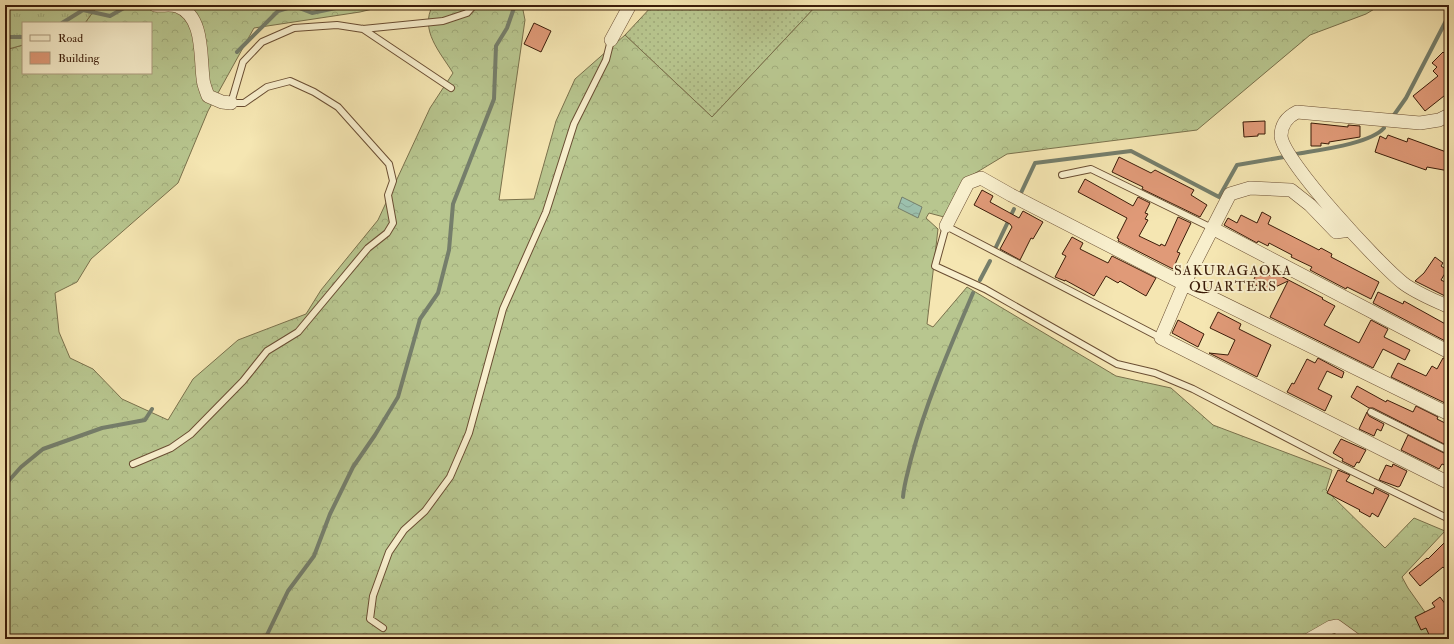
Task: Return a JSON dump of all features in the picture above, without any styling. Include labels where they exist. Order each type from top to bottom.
[{"type":"street","points":[[155,5],[175,5],[186,11],[198,35],[202,56],[203,80],[208,96],[222,102],[231,103]]},
{"type":"street","points":[[611,40],[630,5]]},
{"type":"street","points":[[1449,115],[1439,120],[1420,123],[1297,112],[1287,117],[1281,136],[1284,147],[1350,230],[1375,257],[1404,284],[1449,307]]},
{"type":"street","points":[[946,226],[968,183],[981,178],[1184,284],[1449,414]]},
{"type":"street","points":[[1350,230],[1336,232],[1310,205],[1291,190],[1250,188],[1230,194],[1184,284],[1161,338],[1449,483]]},
{"type":"street","points":[[1212,228],[1449,352]]},
{"type":"street","points":[[1310,639],[1331,627],[1336,626],[1354,639]]},
{"type":"lane","points":[[133,464],[171,448],[191,434],[244,381],[267,351],[298,332],[368,248],[387,233],[393,223],[388,195],[394,181],[389,164],[338,107],[314,92],[290,82],[267,87],[244,103],[231,103],[243,62],[262,42],[294,28],[337,25],[363,29],[443,21],[467,13],[474,5]]},
{"type":"lane","points":[[363,29],[451,88]]},
{"type":"lane","points":[[383,628],[370,619],[373,596],[389,552],[404,530],[426,511],[450,477],[469,433],[503,309],[546,212],[574,124],[606,60],[611,40]]},
{"type":"lane","points":[[1062,175],[1092,169],[1212,228]]},
{"type":"lane","points":[[1161,338],[946,226],[935,266],[985,290],[1117,364],[1155,373],[1194,389],[1333,462],[1449,519]]},
{"type":"lane","points":[[1371,412],[1449,451]]},
{"type":"green space","points":[[5,5],[98,5],[86,22],[22,22],[22,45],[5,50]]},
{"type":"green space","points":[[98,5],[389,5],[360,12],[254,28],[208,111],[178,183],[91,259],[77,282],[55,293],[59,332],[70,358],[93,369],[122,399],[168,420],[193,379],[238,340],[306,314],[321,290],[378,220],[430,108],[453,73],[437,49],[430,32],[428,23],[429,14],[433,5],[522,5],[525,20],[499,200],[534,199],[556,121],[575,79],[625,35],[712,117],[817,5],[1381,5],[1366,14],[1310,35],[1197,130],[1007,154],[964,180],[944,217],[929,213],[926,218],[938,229],[927,324],[933,327],[967,287],[1116,376],[1171,388],[1213,425],[1332,470],[1326,490],[1385,548],[1414,518],[1445,531],[1402,577],[1408,588],[1444,639],[5,639],[5,50],[22,45],[22,74],[152,74],[152,22],[86,22]]},
{"type":"green space","points":[[653,5],[817,5],[712,117],[625,35]]},
{"type":"water","points":[[902,197],[922,207],[918,218],[898,208]]},
{"type":"building","points":[[534,23],[551,31],[541,52],[524,44]]},
{"type":"building","points":[[1443,52],[1449,58],[1449,92],[1425,111],[1413,96],[1438,76],[1433,71],[1437,67],[1432,63]]},
{"type":"building","points":[[1265,121],[1265,134],[1244,137],[1243,122]]},
{"type":"building","points":[[1311,123],[1348,127],[1348,125],[1360,126],[1360,137],[1329,142],[1329,144],[1321,143],[1321,146],[1311,146]]},
{"type":"building","points":[[1388,135],[1407,142],[1408,138],[1449,153],[1449,171],[1427,167],[1426,170],[1375,152],[1380,136],[1386,139]]},
{"type":"building","points":[[1119,157],[1151,173],[1155,170],[1194,190],[1191,195],[1207,205],[1200,217],[1142,189],[1143,187],[1112,172]]},
{"type":"building","points":[[1085,179],[1133,206],[1138,197],[1150,203],[1145,213],[1148,214],[1145,219],[1148,220],[1139,236],[1160,246],[1161,244],[1165,246],[1178,217],[1191,223],[1177,252],[1180,253],[1173,269],[1118,241],[1119,239],[1117,238],[1127,218],[1078,192]]},
{"type":"building","points":[[982,190],[993,196],[990,202],[1019,218],[1023,211],[1043,222],[1033,239],[1031,238],[1020,260],[1000,249],[1012,227],[1010,224],[974,205]]},
{"type":"building","points":[[1262,212],[1271,217],[1268,224],[1319,250],[1321,248],[1332,254],[1331,257],[1379,282],[1371,299],[1347,287],[1346,289],[1310,270],[1312,267],[1291,257],[1292,255],[1269,243],[1268,246],[1258,241],[1257,243],[1224,225],[1228,218],[1237,223],[1241,215],[1257,223]]},
{"type":"building","points":[[1072,237],[1083,243],[1080,249],[1108,263],[1112,256],[1156,278],[1146,296],[1120,281],[1118,283],[1106,276],[1094,296],[1065,280],[1055,277],[1066,256],[1062,254]]},
{"type":"building","points":[[1435,257],[1443,263],[1441,266],[1447,270],[1441,280],[1449,284],[1449,288],[1445,296],[1415,281],[1424,273]]},
{"type":"building","points":[[1259,269],[1271,276],[1273,272],[1323,298],[1322,299],[1335,306],[1324,325],[1359,343],[1371,320],[1388,329],[1384,337],[1410,350],[1405,360],[1383,349],[1373,368],[1270,317],[1288,281],[1267,291],[1252,283]]},
{"type":"building","points":[[1378,292],[1403,304],[1404,301],[1449,326],[1449,343],[1373,303]]},
{"type":"building","points":[[1218,312],[1241,324],[1239,329],[1271,345],[1257,377],[1209,353],[1228,355],[1235,340],[1210,328]]},
{"type":"building","points":[[1178,320],[1204,334],[1198,347],[1172,333]]},
{"type":"building","points":[[1318,358],[1344,372],[1342,378],[1327,371],[1318,389],[1332,396],[1325,411],[1287,392],[1292,383],[1294,384],[1307,359],[1315,363]]},
{"type":"building","points":[[1443,358],[1449,360],[1449,402],[1446,401],[1445,403],[1391,377],[1398,363],[1426,376],[1432,366],[1437,369]]},
{"type":"building","points":[[1357,386],[1386,402],[1387,400],[1413,412],[1416,406],[1438,417],[1437,419],[1449,425],[1449,434],[1444,444],[1373,408],[1369,408],[1351,397]]},
{"type":"building","points":[[1367,412],[1369,416],[1384,424],[1381,431],[1377,429],[1374,436],[1359,429]]},
{"type":"building","points":[[1408,435],[1448,455],[1447,466],[1442,464],[1439,469],[1401,450]]},
{"type":"building","points":[[1341,439],[1366,450],[1359,463],[1357,462],[1354,467],[1342,461],[1343,459],[1333,453]]},
{"type":"building","points":[[1393,464],[1407,471],[1400,486],[1398,487],[1379,480],[1386,465],[1392,467]]},
{"type":"building","points":[[1338,470],[1350,475],[1346,481],[1373,494],[1375,488],[1389,495],[1378,517],[1372,513],[1370,517],[1359,511],[1360,510],[1327,493]]},
{"type":"building","points":[[1449,538],[1449,573],[1443,567],[1420,586],[1409,573],[1427,558],[1428,559]]},
{"type":"building","points":[[1440,597],[1449,609],[1449,634],[1440,639],[1431,639],[1426,628],[1421,630],[1415,617],[1435,607],[1432,603]]},
{"type":"waterway","points":[[64,22],[83,10],[110,16],[129,5]]},
{"type":"waterway","points":[[237,52],[278,11],[294,6],[312,13],[350,5]]},
{"type":"waterway","points":[[265,639],[288,591],[314,556],[330,514],[353,467],[375,435],[398,397],[420,319],[438,293],[449,250],[453,204],[494,99],[496,46],[507,28],[515,5]]},
{"type":"waterway","points":[[1394,115],[1406,98],[1449,15]]},
{"type":"waterway","points":[[5,37],[22,37]]},
{"type":"waterway","points":[[1296,154],[1343,146],[1377,134],[1384,128]]},
{"type":"waterway","points":[[1020,195],[1035,163],[1131,151],[1219,197],[1237,165],[1284,157]]},
{"type":"waterway","points":[[996,247],[1014,209]]},
{"type":"waterway","points":[[980,280],[990,261]]},
{"type":"waterway","points":[[903,497],[911,459],[924,417],[939,375],[973,293]]},
{"type":"waterway","points":[[5,485],[21,467],[43,449],[102,428],[145,420],[152,409]]},
{"type":"district","name":"SAKURAGAOKA QUARTERS","points":[[1233,278]]}]
